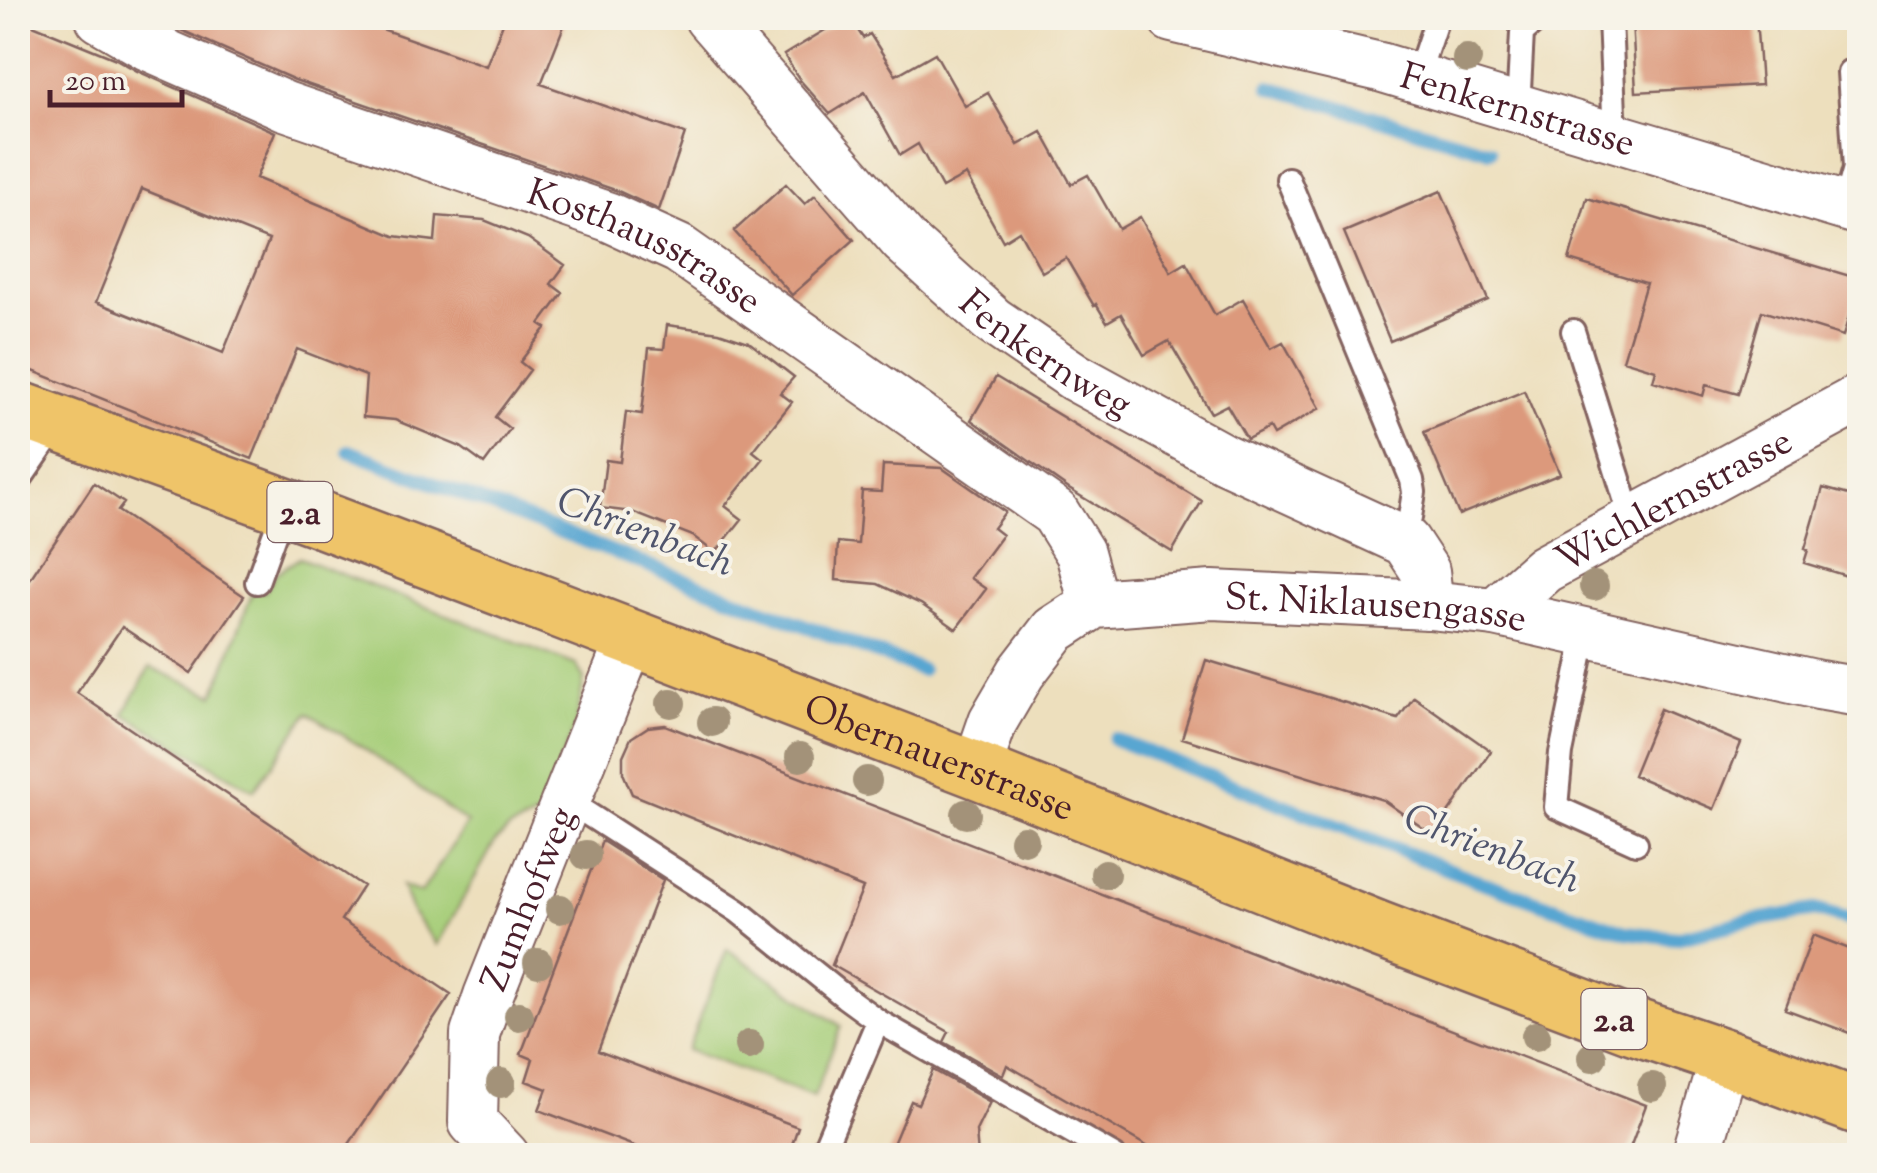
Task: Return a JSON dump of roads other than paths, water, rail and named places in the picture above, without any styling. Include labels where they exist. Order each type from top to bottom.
[{"type":"main road","name":"Obernauerstrasse","points":[[38,416],[317,518],[976,770],[1367,926],[1860,1107]]},
{"type":"street","name":"Kosthausstrasse","points":[[100,18],[148,46],[284,106],[609,217],[679,250],[1055,512],[1080,552],[1094,604]]},
{"type":"street","name":"Fenkernweg","points":[[709,18],[904,242],[993,322],[1075,377],[1225,459],[1406,542]]},
{"type":"street","name":"Fenkernstrasse","points":[[1172,18],[1417,78],[1852,209]]},
{"type":"street","name":"Wichlernstrasse","points":[[1494,612],[1544,569],[1860,398]]},
{"type":"street","points":[[1406,542],[1425,571],[1429,605]]},
{"type":"street","name":"St. Niklausengasse","points":[[976,770],[993,721],[1021,673],[1054,630],[1094,604],[1212,595],[1429,605],[1494,612],[1860,692]]},
{"type":"street","name":"Zumhofweg","points":[[506,1156],[473,1122],[475,1034],[631,638]]},
{"type":"street","points":[[1696,1156],[1725,1057]]},
{"type":"lane","points":[[1417,78],[1437,18]]},
{"type":"lane","points":[[1518,109],[1522,33],[1539,18]]},
{"type":"lane","points":[[1610,18],[1615,138]]},
{"type":"lane","points":[[1849,72],[1855,168],[1852,209]]},
{"type":"lane","points":[[1288,179],[1412,480],[1414,492],[1406,542]]},
{"type":"lane","points":[[1573,330],[1632,521]]},
{"type":"lane","points":[[18,482],[38,416]]},
{"type":"lane","points":[[257,582],[284,508]]},
{"type":"lane","points":[[1586,632],[1561,753],[1556,807],[1636,843]]},
{"type":"lane","points":[[566,800],[738,911],[878,1021],[1114,1156]]},
{"type":"lane","points":[[820,1156],[878,1021]]},
{"type":"waterway","points":[[1270,87],[1490,151]]},
{"type":"waterway","name":"Chrienbach","points":[[349,451],[921,670]]},
{"type":"waterway","name":"Chrienbach","points":[[1114,739],[1481,882],[1626,932],[1676,938],[1815,910],[1860,923]]}]
